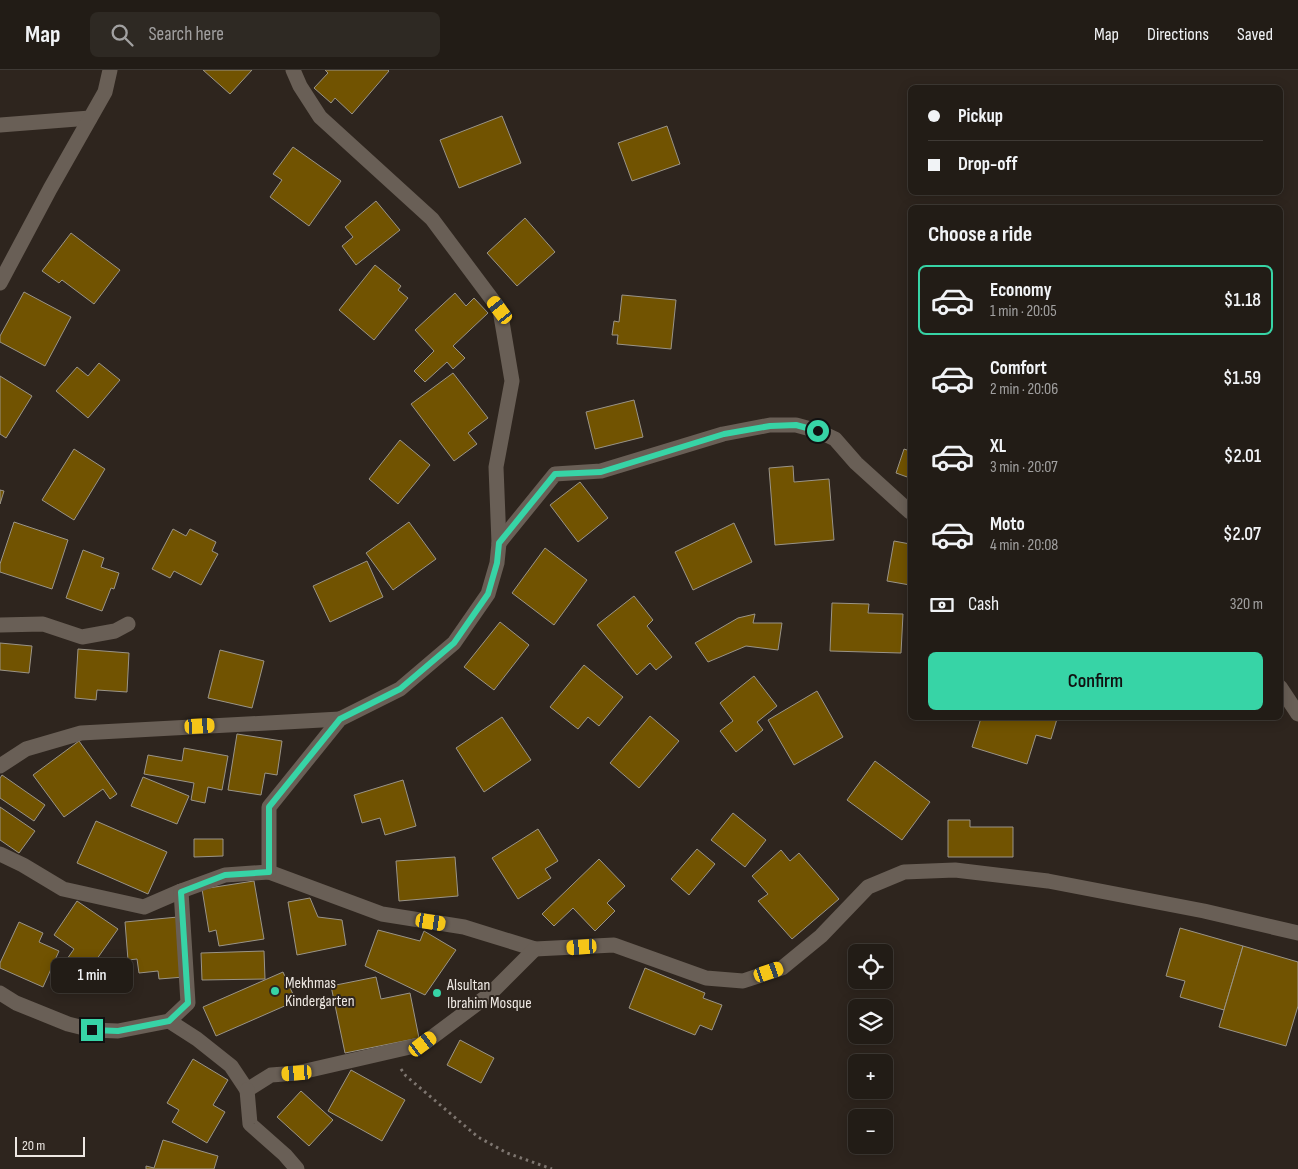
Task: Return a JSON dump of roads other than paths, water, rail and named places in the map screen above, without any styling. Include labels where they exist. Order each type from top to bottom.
[{"type":"street","points":[[0,283],[105,92],[110,70]]},
{"type":"street","points":[[0,766],[26,749],[81,733],[340,719],[400,689],[454,643],[488,594],[497,563],[499,543],[496,467],[512,380],[500,310],[432,220],[320,117],[300,86],[293,70]]},
{"type":"street","points":[[0,124],[90,118]]},
{"type":"street","points":[[499,543],[555,474],[601,472],[724,434],[770,426],[796,425],[818,431],[835,439],[856,463],[908,510]]},
{"type":"street","points":[[0,624],[43,624],[82,637],[115,631],[128,624]]},
{"type":"street","points":[[1283,692],[1298,714]]},
{"type":"street","points":[[269,872],[269,807],[340,719]]},
{"type":"street","points":[[0,854],[63,889],[144,908],[225,875],[269,872],[382,914],[464,927],[535,948],[614,945],[706,978],[743,981],[782,968],[821,936],[868,887],[904,872],[955,870],[1048,881],[1204,911],[1298,933]]},
{"type":"street","points":[[0,993],[16,1003],[68,1024],[92,1030],[118,1031],[169,1021],[188,1003],[181,892]]},
{"type":"street","points":[[247,1090],[271,1075],[297,1073],[423,1044],[490,994],[535,948]]},
{"type":"street","points":[[169,1021],[197,1039],[231,1066],[247,1090],[250,1124],[285,1155],[296,1169]]},
{"type":"place","name":"Mekhmas Kindergarten","points":[[275,991]]},
{"type":"place","name":"Alsultan Ibrahim Mosque","points":[[437,993]]}]
